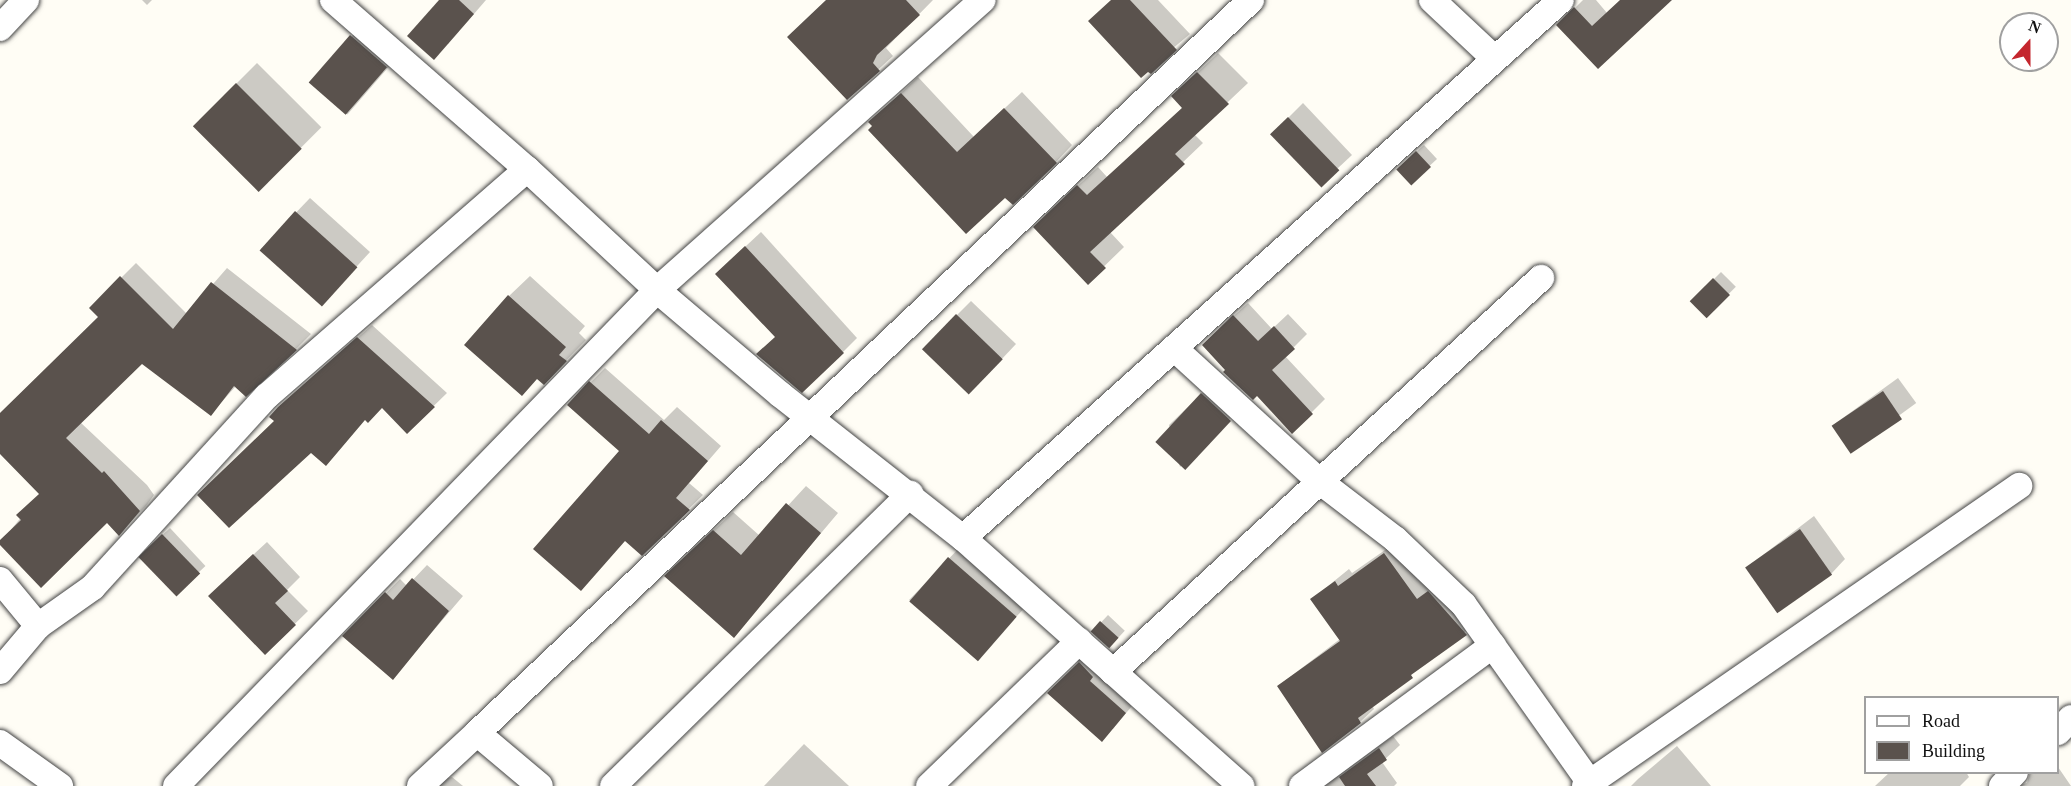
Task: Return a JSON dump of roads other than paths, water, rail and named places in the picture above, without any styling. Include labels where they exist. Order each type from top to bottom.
[{"type":"street","points":[[0,28],[27,0]]},
{"type":"street","points":[[333,0],[527,169],[657,291],[963,538],[1241,786]]},
{"type":"street","points":[[176,786],[657,291],[982,0]]},
{"type":"street","points":[[420,786],[1251,0]]},
{"type":"street","points":[[1432,0],[1495,59]]},
{"type":"street","points":[[963,538],[1561,0]]},
{"type":"street","points":[[0,671],[38,626],[93,587],[267,396],[527,169]]},
{"type":"street","points":[[1113,672],[1318,480],[1541,278]]},
{"type":"street","points":[[1174,348],[1318,480],[1395,539],[1464,605],[1589,785],[2019,486]]},
{"type":"street","points":[[613,786],[910,494]]},
{"type":"street","points":[[0,580],[38,626]]},
{"type":"street","points":[[929,786],[1079,641]]},
{"type":"street","points":[[1302,786],[1493,645]]},
{"type":"street","points":[[2059,731],[2071,718]]},
{"type":"street","points":[[477,733],[540,786]]},
{"type":"street","points":[[0,743],[60,786]]},
{"type":"street","points":[[2002,786],[2013,774]]}]
